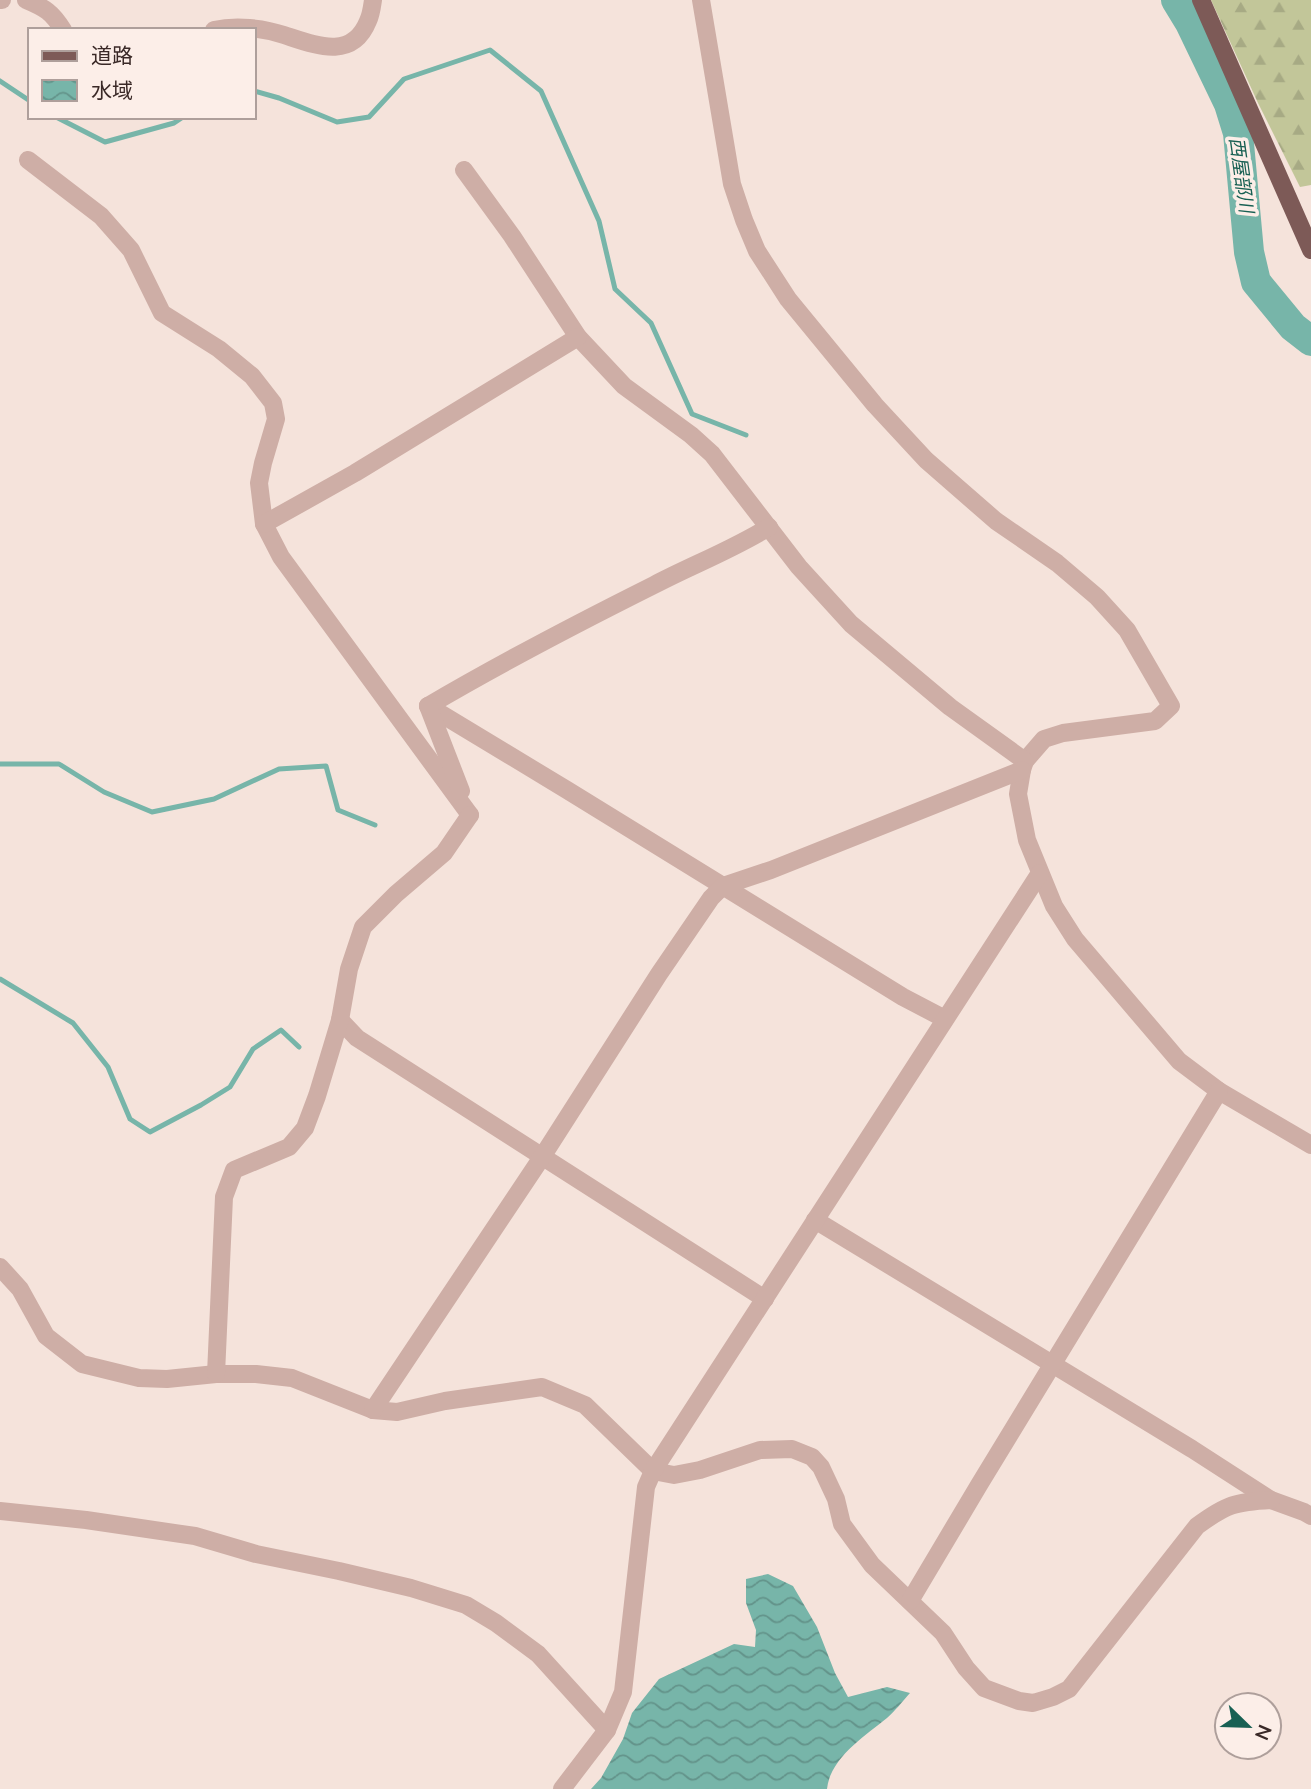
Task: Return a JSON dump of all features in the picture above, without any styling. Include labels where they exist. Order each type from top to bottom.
[{"type":"main road","points":[[1201,0],[1311,250]]},
{"type":"street","points":[[26,0],[46,9],[63,28]]},
{"type":"street","points":[[256,29],[282,34],[314,46],[336,48],[358,39],[369,21],[373,0]]},
{"type":"street","points":[[701,0],[732,184],[757,251],[788,299],[876,405],[926,460],[996,521],[1057,564],[1097,597],[1127,630],[1171,706],[1155,721],[1044,738],[1023,765],[1018,794],[1027,841],[1054,906],[1075,939],[1179,1061],[1219,1091],[1311,1145]]},
{"type":"street","points":[[28,160],[101,216],[131,250],[162,313],[219,348],[252,376],[273,403],[276,419],[259,483],[264,524],[281,557],[470,815]]},
{"type":"street","points":[[464,170],[512,236],[578,337],[624,386],[691,435],[712,454],[799,566],[851,624],[1023,765]]},
{"type":"street","points":[[264,524],[578,337]]},
{"type":"street","points":[[428,706],[495,667],[769,527]]},
{"type":"street","points":[[428,706],[470,815]]},
{"type":"street","points":[[428,706],[903,997],[945,1019]]},
{"type":"street","points":[[373,1410],[542,1157],[659,974],[723,886],[771,870],[1023,765]]},
{"type":"street","points":[[216,1374],[224,1198],[234,1170],[289,1147],[305,1128],[341,1020],[349,969],[363,927],[396,894],[444,853],[470,815]]},
{"type":"street","points":[[562,1789],[607,1730],[623,1692],[646,1487],[653,1471],[1040,873]]},
{"type":"street","points":[[341,1020],[357,1038],[765,1299]]},
{"type":"street","points":[[910,1601],[1219,1091]]},
{"type":"street","points":[[815,1220],[1192,1449],[1271,1500]]},
{"type":"street","points":[[0,1267],[20,1289],[46,1336],[82,1364],[139,1378],[167,1379],[216,1374],[256,1374],[292,1378],[373,1410],[397,1412],[445,1401],[542,1387],[586,1405],[653,1471],[674,1475],[700,1470],[761,1450],[792,1449],[812,1457],[821,1467],[836,1499],[842,1524],[872,1565],[943,1633],[966,1668],[984,1688],[1033,1703],[1069,1689],[1197,1526],[1219,1510],[1239,1502],[1271,1500],[1309,1509]]},
{"type":"street","points":[[0,1511],[195,1536],[256,1554],[411,1588],[466,1605],[538,1654],[607,1730]]},
{"type":"green space","points":[[1211,0],[1311,0],[1311,185],[1300,187]]},
{"type":"water","points":[[768,1574],[793,1586],[817,1627],[835,1673],[848,1697],[887,1687],[910,1693],[842,1758],[835,1767],[827,1789],[591,1789],[601,1778],[623,1739],[632,1713],[659,1679],[734,1644],[755,1647],[756,1630],[746,1603],[746,1579]]},
{"type":"waterway","name":"西屋部川","points":[[1176,0],[1229,104],[1238,133],[1249,252],[1256,282],[1293,327],[1311,341]]},
{"type":"waterway","points":[[256,92],[337,122],[369,117],[404,79],[490,50],[541,91],[599,221],[615,289],[651,323],[692,414],[746,435]]},
{"type":"waterway","points":[[0,81],[28,100]]},
{"type":"waterway","points":[[60,119],[105,142],[180,119]]},
{"type":"waterway","points":[[0,764],[59,764],[104,792],[152,812],[214,799],[279,769],[326,766],[338,810],[375,825]]},
{"type":"waterway","points":[[0,979],[73,1023],[108,1067],[130,1119],[150,1132],[230,1087],[253,1049],[281,1030],[299,1047]]}]
